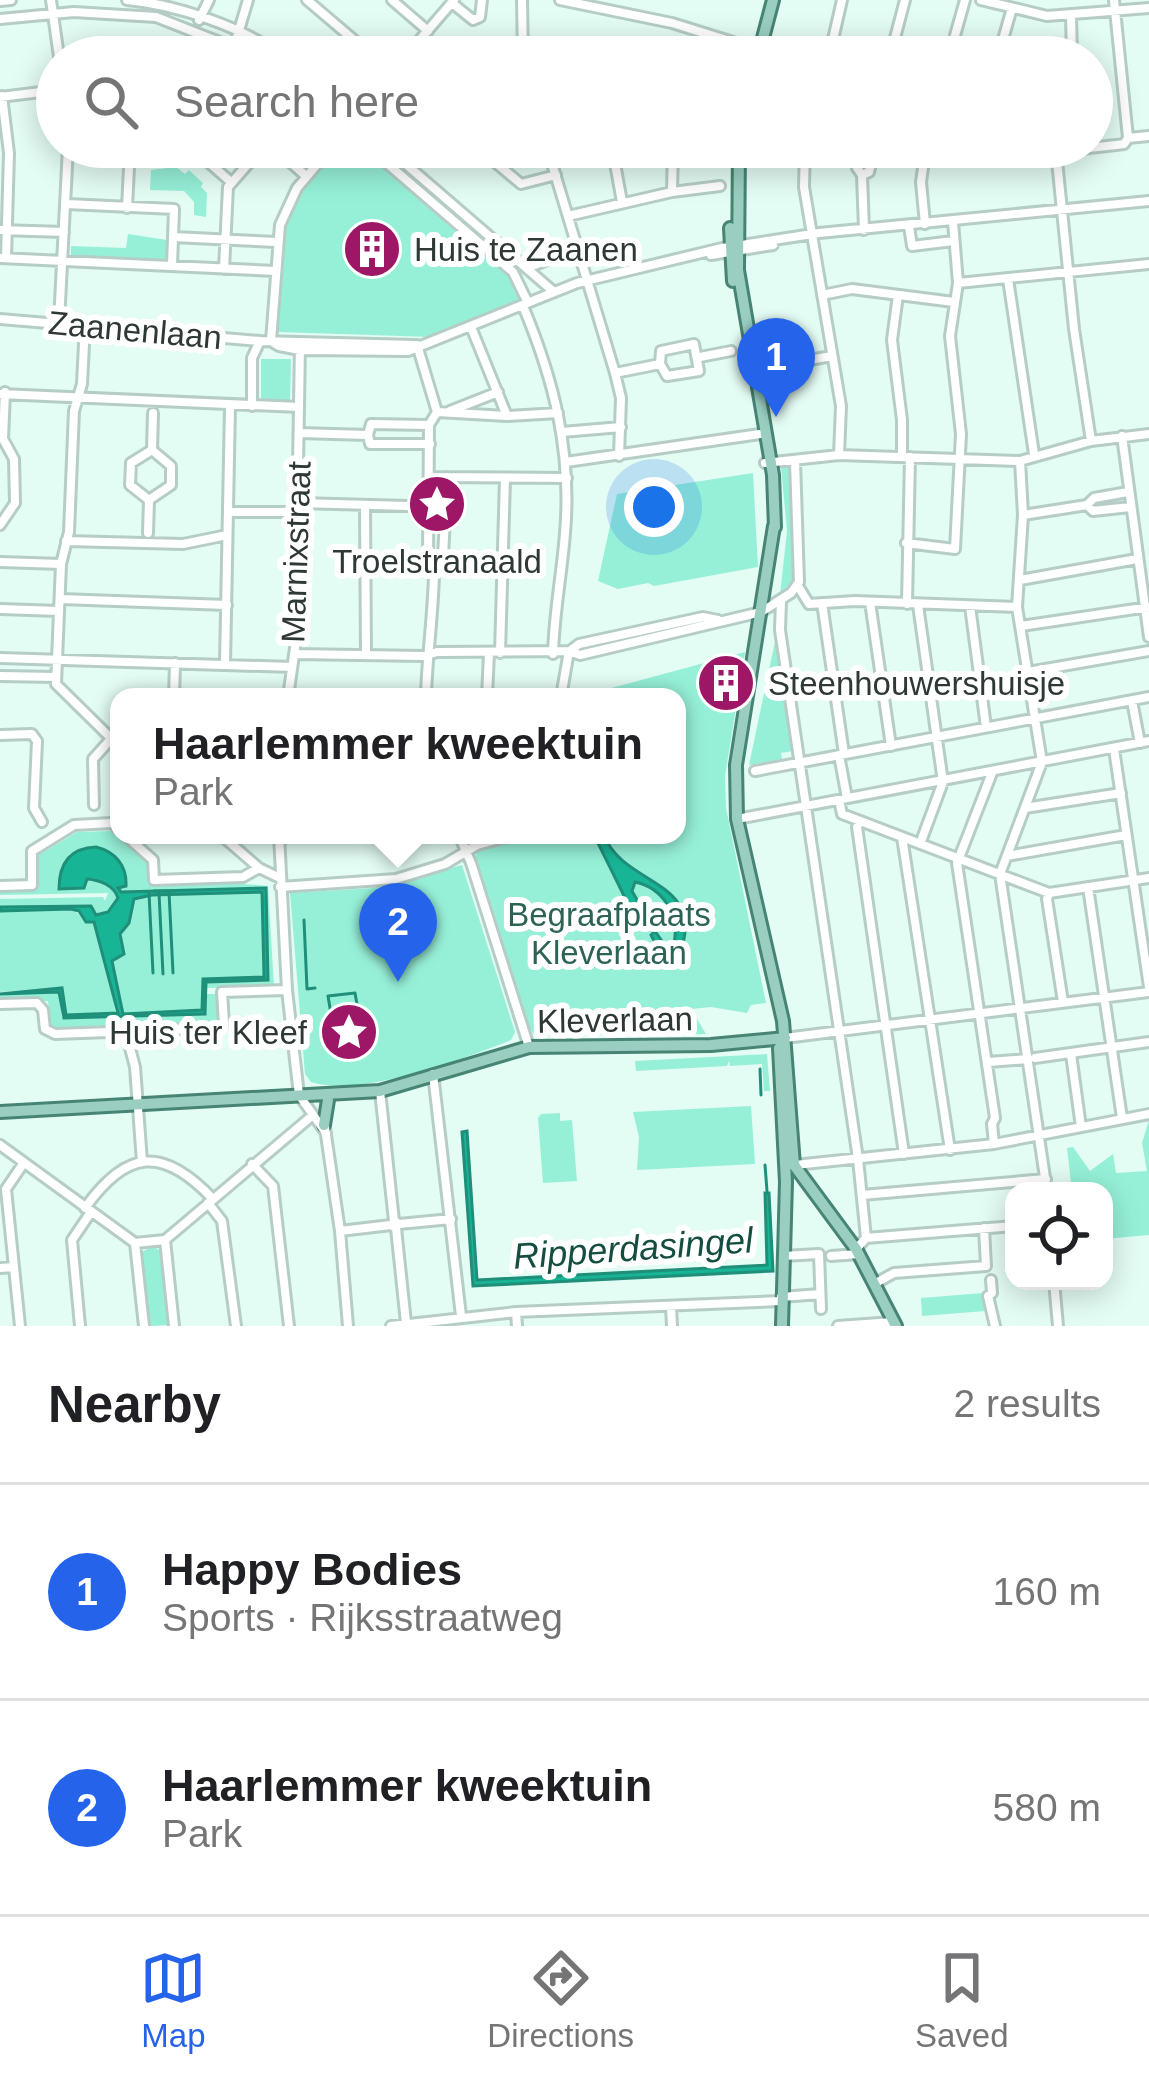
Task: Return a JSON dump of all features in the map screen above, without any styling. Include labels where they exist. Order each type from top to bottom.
[{"type":"main road","points":[[763,36],[773,0]]},
{"type":"main road","points":[[737,168],[735,292],[748,330],[774,520],[766,612],[736,782],[782,1038],[797,1170],[786,1182]]},
{"type":"main road","points":[[782,1038],[786,1182],[782,1326]]},
{"type":"main road","name":"Kleverlaan","points":[[0,1112],[137,1103],[361,1098],[529,1047],[696,1046],[782,1038]]},
{"type":"main road","name":"Kleverlaan","points":[[303,1099],[380,1090]]},
{"type":"main road","points":[[325,1129],[328,1100]]},
{"type":"main road","points":[[784,1129],[789,1158],[857,1252],[895,1324]]},
{"type":"street","points":[[0,2],[11,0]]},
{"type":"street","points":[[51,0],[56,36]]},
{"type":"street","points":[[127,0],[156,3],[245,36],[248,0]]},
{"type":"street","points":[[190,30],[209,0]]},
{"type":"street","points":[[307,0],[349,36]]},
{"type":"street","points":[[392,0],[428,31]]},
{"type":"street","points":[[424,36],[453,2],[472,20],[480,17],[482,0]]},
{"type":"street","points":[[521,36],[522,0]]},
{"type":"street","points":[[560,0],[672,23],[708,36]]},
{"type":"street","points":[[834,36],[842,0]]},
{"type":"street","points":[[896,36],[905,0]]},
{"type":"street","points":[[955,36],[964,0]]},
{"type":"street","points":[[981,0],[1047,16],[1114,5],[1149,8]]},
{"type":"street","points":[[1113,146],[1124,145],[1128,138],[1114,5]]},
{"type":"street","points":[[1004,36],[1012,8]]},
{"type":"street","points":[[0,19],[53,14],[156,17],[206,36]]},
{"type":"street","points":[[1070,15],[1071,36]]},
{"type":"street","points":[[36,92],[1,96],[10,153],[3,258],[275,271]]},
{"type":"street","points":[[1128,138],[1149,136]]},
{"type":"street","points":[[59,322],[68,168]]},
{"type":"street","points":[[128,208],[130,168]]},
{"type":"street","points":[[215,168],[231,182]]},
{"type":"street","points":[[224,268],[231,182],[244,168]]},
{"type":"street","points":[[297,168],[306,176]]},
{"type":"street","points":[[252,406],[252,358],[265,340],[277,242],[289,202],[313,168]]},
{"type":"street","points":[[393,168],[513,272],[549,368],[567,478],[553,654]]},
{"type":"street","points":[[410,168],[554,292]]},
{"type":"street","points":[[502,168],[521,184],[556,176]]},
{"type":"street","points":[[554,168],[615,373],[622,427],[619,456]]},
{"type":"street","points":[[616,168],[622,202]]},
{"type":"street","points":[[672,192],[673,168]]},
{"type":"street","points":[[804,168],[842,406],[838,455]]},
{"type":"street","points":[[857,168],[862,175],[864,230]]},
{"type":"street","points":[[862,175],[870,168]]},
{"type":"street","points":[[923,168],[925,224]]},
{"type":"street","points":[[1058,168],[1091,440]]},
{"type":"street","points":[[568,216],[720,186]]},
{"type":"street","points":[[431,200],[438,192]]},
{"type":"street","name":"Zaanenlaan","points":[[0,319],[265,340],[279,346],[407,341],[417,345],[587,280],[658,263],[812,236],[1149,202]]},
{"type":"street","points":[[67,204],[174,209],[172,266]]},
{"type":"street","points":[[906,543],[955,549],[960,402],[950,336],[958,283],[953,222]]},
{"type":"street","points":[[909,226],[912,246],[953,241]]},
{"type":"street","points":[[4,230],[65,232]]},
{"type":"street","points":[[173,238],[277,242]]},
{"type":"street","points":[[513,272],[578,248]]},
{"type":"street","points":[[958,283],[1149,264]]},
{"type":"street","points":[[1008,279],[1034,454]]},
{"type":"street","points":[[822,295],[852,289],[954,302]]},
{"type":"street","points":[[898,295],[892,340],[906,457],[906,543],[943,782],[920,844]]},
{"type":"street","points":[[85,324],[61,564],[56,677],[59,691],[110,737]]},
{"type":"street","points":[[472,327],[507,416]]},
{"type":"street","points":[[694,344],[700,356],[699,371],[667,376],[661,364],[661,351],[677,347],[694,344]]},
{"type":"street","name":"Marnixstraat","points":[[289,688],[294,654],[300,345]]},
{"type":"street","points":[[417,345],[440,413]]},
{"type":"street","points":[[700,356],[731,351]]},
{"type":"street","points":[[770,368],[832,356]]},
{"type":"street","points":[[615,373],[661,364]]},
{"type":"street","points":[[434,568],[425,558],[429,425],[440,413],[498,392]]},
{"type":"street","points":[[0,525],[15,503],[14,460],[1,441],[3,393],[59,394],[154,407],[299,407]]},
{"type":"street","points":[[225,664],[230,406]]},
{"type":"street","points":[[152,450],[154,407]]},
{"type":"street","points":[[440,413],[558,412]]},
{"type":"street","points":[[429,425],[371,424],[368,435],[370,444],[430,444]]},
{"type":"street","points":[[562,432],[622,427]]},
{"type":"street","points":[[566,462],[763,433]]},
{"type":"street","points":[[299,434],[368,435]]},
{"type":"street","points":[[768,462],[838,455],[1020,461],[1091,440],[1149,434]]},
{"type":"street","points":[[1122,436],[1149,637]]},
{"type":"street","points":[[148,500],[171,485],[171,466],[152,450]]},
{"type":"street","points":[[148,500],[130,485],[131,463],[152,450]]},
{"type":"street","points":[[795,461],[798,586],[805,603],[1017,607]]},
{"type":"street","points":[[1020,461],[1023,515],[1017,607],[1042,762],[1000,874],[1032,1059],[1046,1182]]},
{"type":"street","points":[[430,477],[567,478]]},
{"type":"street","points":[[427,688],[434,568],[443,557],[447,477]]},
{"type":"street","points":[[488,688],[505,478]]},
{"type":"street","points":[[1023,515],[1087,506],[1094,497],[1128,492]]},
{"type":"street","points":[[148,500],[148,539]]},
{"type":"street","points":[[229,512],[364,505],[446,507]]},
{"type":"street","points":[[364,505],[366,655]]},
{"type":"street","points":[[1087,506],[1093,511],[1130,507]]},
{"type":"street","points":[[65,545],[148,539],[183,544],[227,535]]},
{"type":"street","points":[[1020,580],[1137,559]]},
{"type":"street","points":[[0,562],[61,564]]},
{"type":"street","points":[[294,654],[569,651],[580,655],[766,612],[798,586]]},
{"type":"street","points":[[60,599],[227,605]]},
{"type":"street","points":[[781,600],[778,620],[866,1238],[857,1252],[832,1256]]},
{"type":"street","points":[[870,602],[891,746]]},
{"type":"street","points":[[822,603],[842,755],[842,814],[1049,893],[1149,878]]},
{"type":"street","points":[[970,606],[986,728]]},
{"type":"street","points":[[1021,626],[1147,607]]},
{"type":"street","points":[[0,609],[59,611]]},
{"type":"street","points":[[563,688],[569,651]]},
{"type":"street","points":[[1028,672],[1149,651]]},
{"type":"street","points":[[0,658],[292,667]]},
{"type":"street","points":[[174,688],[175,663]]},
{"type":"street","points":[[0,676],[56,677]]},
{"type":"street","points":[[755,771],[1149,697]]},
{"type":"street","points":[[740,818],[1144,742],[1132,701]]},
{"type":"street","points":[[0,735],[32,734],[37,741],[34,808],[52,839]]},
{"type":"street","points":[[94,814],[93,759],[110,746]]},
{"type":"street","points":[[782,1038],[1149,990],[1114,749]]},
{"type":"street","points":[[992,772],[958,857],[988,1062],[994,1144]]},
{"type":"street","points":[[1025,808],[1121,793]]},
{"type":"street","points":[[94,814],[110,822]]},
{"type":"street","points":[[0,886],[32,885],[31,854],[94,814]]},
{"type":"street","points":[[860,821],[857,827],[904,1154]]},
{"type":"street","points":[[1007,856],[1126,835]]},
{"type":"street","points":[[902,837],[950,1150]]},
{"type":"street","points":[[135,844],[153,860],[154,880],[243,878],[259,868]]},
{"type":"street","points":[[231,844],[280,882],[396,879],[445,864],[481,844]]},
{"type":"street","points":[[279,844],[287,990],[303,1099],[325,1129]]},
{"type":"street","points":[[463,844],[529,1047]]},
{"type":"street","points":[[1088,887],[1122,1118]]},
{"type":"street","points":[[1049,893],[1063,1002]]},
{"type":"street","points":[[0,1004],[37,1003],[43,1010],[45,1029],[55,1034],[126,1033],[220,1028],[224,1024],[222,992],[287,990]]},
{"type":"street","points":[[126,1033],[142,1162]]},
{"type":"street","points":[[988,1062],[1149,1042]]},
{"type":"street","points":[[1071,1054],[1081,1127]]},
{"type":"street","points":[[433,1073],[461,1316]]},
{"type":"street","points":[[380,1090],[406,1324]]},
{"type":"street","points":[[303,1099],[325,1129],[348,1326]]},
{"type":"street","points":[[797,1170],[994,1144],[1149,1114]]},
{"type":"street","points":[[0,1145],[135,1243],[165,1240],[313,1115]]},
{"type":"street","points":[[80,1326],[72,1240],[114,1172],[142,1162],[178,1167],[211,1201],[222,1221],[236,1326]]},
{"type":"street","points":[[20,1326],[6,1189],[23,1163]]},
{"type":"street","points":[[252,1164],[273,1186],[289,1326]]},
{"type":"street","points":[[862,1196],[1046,1179]]},
{"type":"street","points":[[340,1231],[451,1220]]},
{"type":"street","points":[[866,1238],[1005,1227]]},
{"type":"street","points":[[874,1284],[894,1273],[986,1266],[985,1228]]},
{"type":"street","points":[[165,1240],[173,1326]]},
{"type":"street","points":[[135,1243],[144,1326]]},
{"type":"street","points":[[783,1256],[819,1254],[821,1309]]},
{"type":"street","points":[[0,1268],[14,1267]]},
{"type":"street","points":[[991,1280],[988,1296],[995,1326]]},
{"type":"street","points":[[1055,1290],[1058,1326]]},
{"type":"street","points":[[391,1326],[461,1316],[820,1294]]},
{"type":"street","points":[[671,1306],[672,1326]]},
{"type":"street","points":[[516,1312],[518,1326]]},
{"type":"street","points":[[838,1326],[895,1324]]},
{"type":"green space","points":[[177,168],[185,174],[189,170],[207,193],[206,217],[194,215],[194,202],[184,191],[150,190],[151,170]]},
{"type":"green space","points":[[321,168],[386,168],[510,274],[521,301],[431,337],[278,332],[283,231],[303,189]]},
{"type":"green space","points":[[128,234],[167,240],[166,261],[71,256],[71,246],[126,248]]},
{"type":"green space","points":[[261,359],[291,359],[290,401],[261,400]]},
{"type":"green space","points":[[792,466],[794,579],[780,595],[787,531],[781,467]]},
{"type":"green space","points":[[753,473],[758,567],[654,586],[618,589],[598,581],[617,494]]},
{"type":"green space","points":[[777,632],[793,751],[781,753],[782,759],[749,765]]},
{"type":"green space","name":"Begraafplaats Kleverlaan","points":[[745,652],[725,776],[726,808],[766,1003],[751,1005],[747,1013],[691,1009],[706,1034],[652,1035],[642,1025],[630,1034],[535,1036],[476,867],[476,851],[501,844],[686,844],[686,688],[611,688]]},
{"type":"green space","points":[[110,831],[110,844],[126,844],[147,863],[148,884],[210,881],[268,886],[274,987],[205,988],[207,982],[268,980],[265,888],[121,892],[117,887],[126,886],[123,867],[86,849],[64,863],[85,881],[97,880],[115,889],[117,903],[108,912],[96,915],[90,906],[0,907],[0,899],[103,897],[105,901],[108,893],[0,895],[0,891],[38,889],[37,856],[77,832]]},
{"type":"green space","points":[[462,865],[515,1032],[511,1040],[383,1081],[331,1086],[311,1082],[305,1074],[290,893],[373,888]]},
{"type":"green space","points":[[262,892],[264,976],[203,979],[203,1010],[123,1014],[112,961],[124,954],[120,934],[129,923],[134,899]]},
{"type":"green space","points":[[71,909],[98,926],[116,1014],[66,1015],[62,988],[0,992],[0,911]]},
{"type":"green space","points":[[59,992],[62,1017],[80,1018],[205,1014],[207,994],[220,994],[217,1026],[51,1032],[48,1001],[0,1002],[0,994]]},
{"type":"green space","points":[[767,1054],[770,1091],[764,1091],[762,1064],[730,1066],[729,1061],[727,1066],[636,1071],[635,1061]]},
{"type":"green space","points":[[751,1106],[755,1164],[637,1170],[639,1137],[633,1112]]},
{"type":"green space","points":[[560,1113],[560,1121],[572,1120],[577,1181],[543,1183],[538,1118]]},
{"type":"green space","points":[[1149,1120],[1149,1235],[1113,1238],[1113,1182],[1071,1182],[1067,1148],[1073,1147],[1090,1171],[1113,1154],[1116,1173],[1147,1171],[1142,1143]]},
{"type":"green space","points":[[153,1245],[161,1252],[168,1325],[150,1326],[141,1253]]},
{"type":"green space","points":[[983,1293],[985,1311],[922,1316],[921,1298]]},
{"type":"shaded area","points":[[598,844],[609,844],[628,865],[674,897],[683,912],[685,931],[679,956],[661,954],[651,935],[655,931],[664,944],[674,943],[672,913],[654,890],[635,882],[632,891],[643,910],[639,915],[631,910]]},
{"type":"shaded area","points":[[96,847],[119,861],[126,879],[126,886],[118,888],[121,892],[266,888],[268,980],[206,982],[205,1014],[64,1018],[59,992],[0,994],[62,988],[66,1015],[118,1013],[94,922],[86,922],[79,911],[71,909],[0,911],[0,907],[91,906],[96,915],[108,912],[118,898],[106,884],[87,879],[84,888],[59,889],[67,859],[79,850]],"holes":[[[262,892],[264,977],[203,979],[202,1010],[123,1014],[112,961],[124,954],[120,934],[129,923],[134,899]]]},
{"type":"shaded area","points":[[467,1131],[477,1280],[767,1265],[765,1193],[769,1193],[773,1271],[473,1286],[462,1132]]},
{"type":"waterway","points":[[154,891],[175,891]]},
{"type":"waterway","points":[[169,892],[173,973]]},
{"type":"waterway","points":[[149,893],[153,973]]},
{"type":"waterway","points":[[159,893],[163,974]]},
{"type":"waterway","points":[[304,920],[307,989],[315,988]]},
{"type":"waterway","points":[[331,1014],[328,996],[355,993],[364,1044]]},
{"type":"waterway","points":[[335,1024],[335,1039]]},
{"type":"waterway","name":"Ripperdasingel","points":[[760,1069],[761,1095]]},
{"type":"waterway","name":"Ripperdasingel","points":[[765,1165],[767,1191]]},
{"type":"place","name":"Huis te Zaanen","points":[[372,249]]},
{"type":"place","name":"Happy Bodies","points":[[776,417]]},
{"type":"place","name":"Troelstranaald","points":[[437,504]]},
{"type":"place","name":"Steenhouwershuisje","points":[[726,683]]},
{"type":"place","name":"Haarlemmer kweektuin","points":[[398,982]]},
{"type":"place","name":"Huis ter Kleef","points":[[349,1032]]}]
